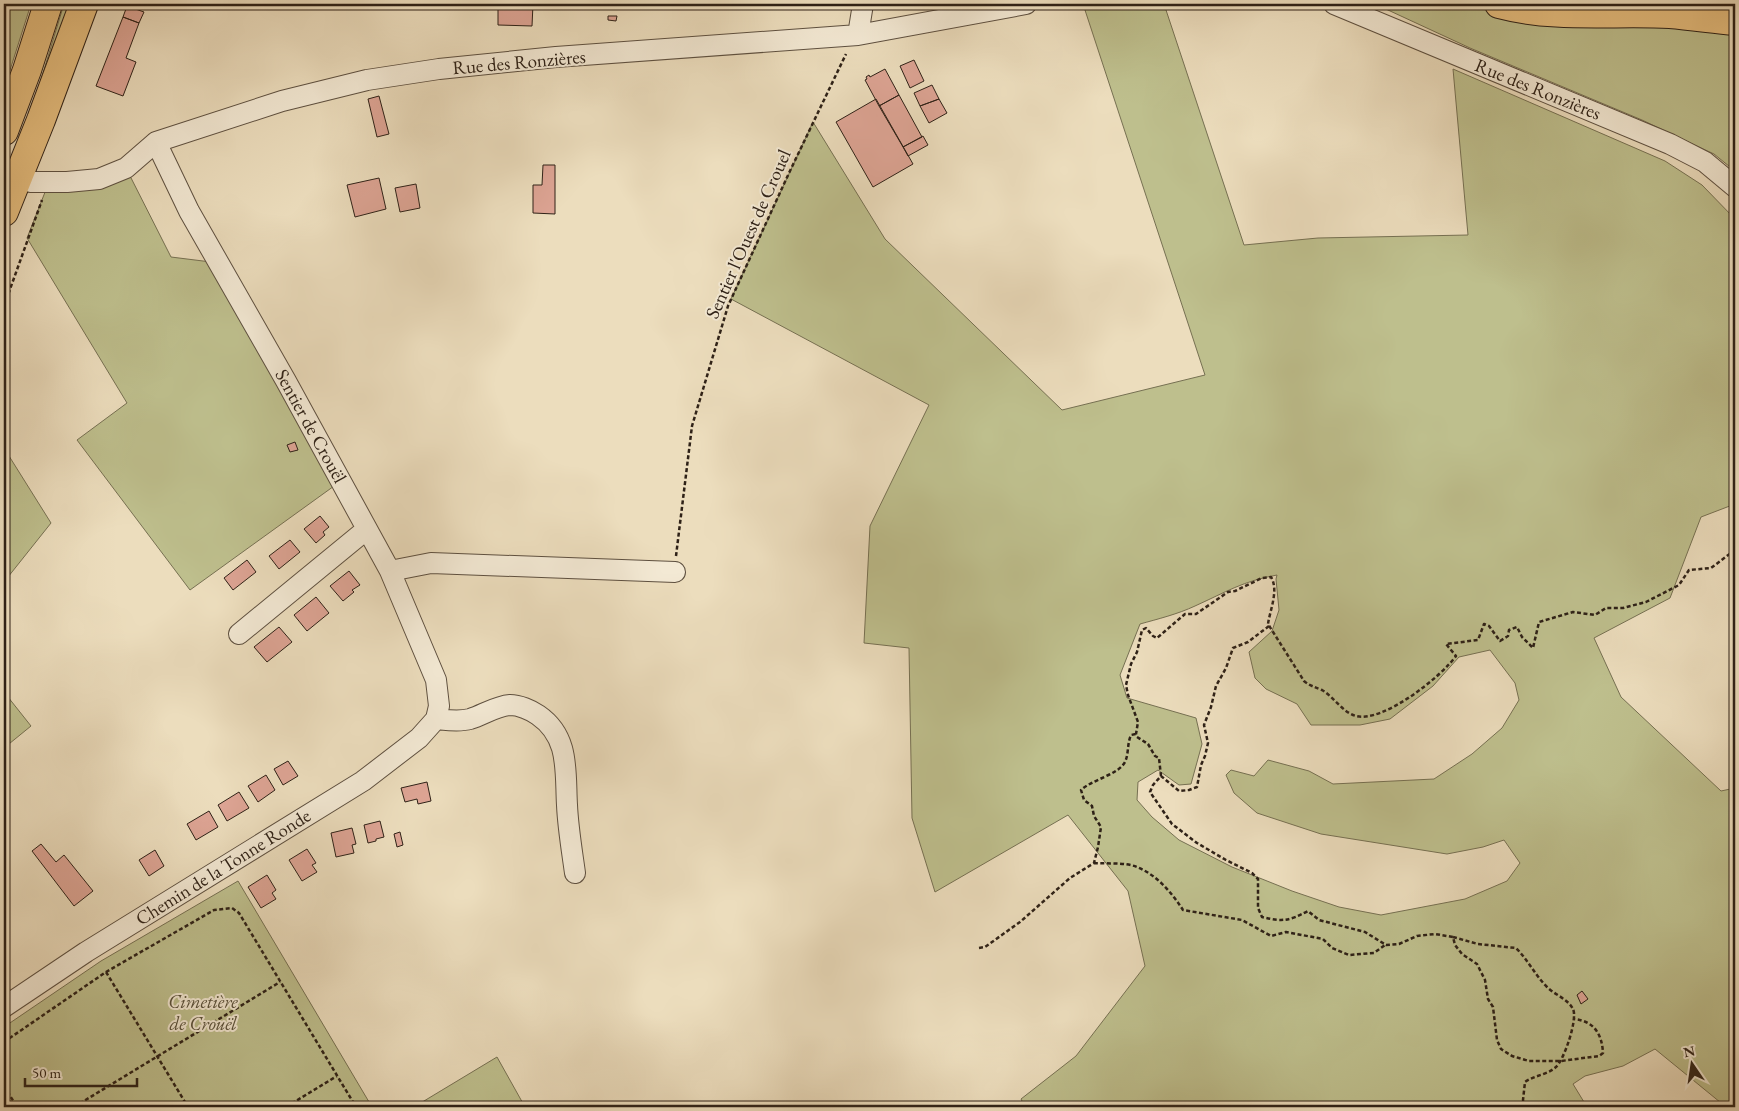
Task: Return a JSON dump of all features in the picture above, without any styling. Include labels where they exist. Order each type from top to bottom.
[{"type":"highway","points":[[4,131],[27,70],[48,4]]},
{"type":"highway","points":[[4,212],[41,120],[84,4]]},
{"type":"highway","points":[[1499,4],[1521,10],[1585,14],[1670,14],[1735,21]]},
{"type":"highway","points":[[4,174],[15,141],[27,70]]},
{"type":"street","points":[[858,35],[863,4]]},
{"type":"street","name":"Rue des Ronzières","points":[[39,182],[99,178],[126,168],[156,142],[282,101],[367,80],[439,69],[556,57],[858,35],[1026,4]]},
{"type":"street","name":"Rue des Ronzières","points":[[1334,4],[1670,144],[1705,162],[1735,187]]},
{"type":"street","name":"Sentier de Crouël","points":[[156,142],[189,211],[286,380],[390,571],[436,680],[439,706],[436,719]]},
{"type":"street","points":[[239,634],[367,529]]},
{"type":"street","points":[[390,571],[431,563],[675,572]]},
{"type":"street","points":[[436,719],[451,721],[469,719],[510,705],[531,710],[550,723],[560,739],[566,768],[567,806],[574,873]]},
{"type":"street","name":"Chemin de la Tonne Ronde","points":[[4,1007],[86,952],[363,781],[419,738],[436,719]]},
{"type":"path","name":"Sentier l'Ouest de Crouel","points":[[675,572],[692,426],[728,306],[788,173],[846,54],[858,35]]},
{"type":"path","points":[[4,306],[39,182]]},
{"type":"path","points":[[1269,626],[1248,642],[1233,648],[1226,668],[1216,686],[1204,725],[1208,743],[1197,786],[1189,790],[1179,791],[1161,776],[1159,758],[1155,756],[1148,744],[1137,737],[1138,722],[1126,685],[1131,664],[1137,652],[1142,630],[1146,628],[1157,638],[1185,614],[1196,614],[1228,592],[1235,591],[1256,580],[1271,577],[1274,581],[1274,597],[1268,624],[1304,681],[1310,686],[1322,690],[1346,711],[1356,716],[1371,716],[1417,693],[1448,667],[1456,656],[1446,644],[1478,640],[1484,624],[1489,626],[1500,641],[1508,636],[1509,630],[1517,627],[1522,637],[1533,648],[1539,622],[1573,612],[1595,615],[1606,608],[1623,608],[1646,602],[1679,585],[1689,570],[1711,568],[1735,550]]},
{"type":"path","points":[[1094,863],[1101,827],[1094,816],[1092,806],[1084,800],[1082,790],[1088,784],[1120,769],[1126,758],[1131,735],[1136,734]]},
{"type":"path","points":[[1161,776],[1150,792],[1172,824],[1197,843],[1252,873],[1258,879],[1258,908],[1262,917],[1274,920],[1291,920],[1308,911],[1319,920],[1365,932],[1386,945]]},
{"type":"path","points":[[979,948],[985,947],[1020,922],[1070,878],[1094,863],[1137,867],[1154,877],[1172,893],[1183,910],[1242,920],[1271,936],[1286,932],[1324,939],[1332,948],[1349,955],[1374,954],[1386,945],[1399,944],[1417,936],[1436,934],[1458,937],[1478,944],[1516,948],[1526,957],[1530,966],[1547,988],[1567,1002],[1573,1009],[1574,1018],[1561,1061],[1550,1072],[1533,1076],[1525,1082],[1523,1100],[1526,1107]]},
{"type":"path","points":[[4,1042],[106,972],[214,910],[232,908],[239,913],[356,1107]]},
{"type":"path","points":[[1453,937],[1455,945],[1462,954],[1477,964],[1485,980],[1488,999],[1493,1007],[1497,1040],[1502,1049],[1512,1056],[1530,1061],[1561,1061],[1599,1056],[1603,1053],[1600,1036],[1588,1022],[1574,1018]]},
{"type":"path","points":[[106,972],[188,1107]]},
{"type":"path","points":[[74,1107],[280,982]]},
{"type":"path","points":[[286,1107],[337,1076]]},
{"type":"path","points":[[4,1086],[17,1107]]},
{"type":"green space","points":[[4,4],[31,4],[4,89]]},
{"type":"green space","points":[[64,4],[75,4],[29,119]]},
{"type":"green space","points":[[1083,4],[1164,4],[1244,245],[1318,238],[1468,235],[1453,69],[1665,161],[1702,185],[1735,219],[1735,504],[1701,517],[1670,598],[1594,638],[1621,697],[1721,791],[1735,788],[1735,1107],[1726,1107],[1655,1049],[1623,1066],[1585,1076],[1573,1084],[1587,1107],[1025,1107],[1021,1099],[1076,1056],[1145,966],[1128,891],[1068,815],[935,892],[912,818],[909,648],[864,643],[870,526],[929,405],[731,299],[813,122],[885,239],[1062,410],[1205,375]],"holes":[[[1277,575],[1279,610],[1272,631],[1249,652],[1255,678],[1266,689],[1297,704],[1311,725],[1360,725],[1390,719],[1433,686],[1459,657],[1490,650],[1515,683],[1519,700],[1502,728],[1472,754],[1434,779],[1333,784],[1309,771],[1268,760],[1254,776],[1231,770],[1226,775],[1234,793],[1257,813],[1321,834],[1447,854],[1483,847],[1504,840],[1520,863],[1507,881],[1465,899],[1381,915],[1339,907],[1232,867],[1179,840],[1152,817],[1137,800],[1138,782],[1158,770],[1179,785],[1191,784],[1202,744],[1196,718],[1127,698],[1120,675],[1140,624],[1195,606],[1254,580]]]},
{"type":"green space","points":[[1375,4],[1667,4],[1735,22],[1735,171],[1714,154],[1642,120],[1470,48]]},
{"type":"green space","points":[[126,168],[171,257],[219,263],[341,481],[190,590],[77,440],[127,403],[27,238],[49,182]]},
{"type":"green space","points":[[4,448],[51,523],[4,582]]},
{"type":"green space","points":[[4,692],[31,726],[4,748]]},
{"type":"green space","name":"Cimetière de Crouël","points":[[238,881],[372,1107],[4,1107],[4,1027],[101,961]]},
{"type":"green space","points":[[497,1057],[525,1107],[414,1107]]},
{"type":"building","points":[[376,4],[423,4],[423,6]]},
{"type":"building","points":[[498,4],[533,4],[532,26],[498,25]]},
{"type":"building","points":[[751,4],[807,4],[807,6],[751,6]]},
{"type":"building","points":[[127,6],[144,12],[139,23],[123,17]]},
{"type":"building","points":[[608,16],[617,16],[616,21],[608,20]]},
{"type":"building","points":[[123,17],[139,23],[126,58],[136,62],[123,96],[96,86]]},
{"type":"building","points":[[914,60],[924,81],[910,88],[900,66]]},
{"type":"building","points":[[885,69],[899,95],[879,106],[865,80],[869,75],[870,77]]},
{"type":"building","points":[[932,85],[939,99],[920,106],[914,93]]},
{"type":"building","points":[[899,95],[922,137],[903,147],[879,106]]},
{"type":"building","points":[[379,96],[389,134],[377,137],[368,99]]},
{"type":"building","points":[[876,99],[913,164],[873,187],[836,122]]},
{"type":"building","points":[[939,99],[947,113],[929,123],[920,106]]},
{"type":"building","points":[[923,136],[928,145],[908,156],[903,147]]},
{"type":"building","points":[[543,165],[555,165],[555,214],[533,213],[533,185],[542,185]]},
{"type":"building","points":[[379,178],[386,209],[355,217],[347,185]]},
{"type":"building","points":[[416,184],[420,208],[400,212],[395,188]]},
{"type":"building","points":[[295,442],[298,450],[290,452],[287,445]]},
{"type":"building","points":[[320,516],[329,527],[323,532],[325,535],[316,543],[304,529]]},
{"type":"building","points":[[290,540],[300,552],[279,569],[269,556]]},
{"type":"building","points":[[247,560],[256,572],[233,590],[224,578]]},
{"type":"building","points":[[349,571],[360,585],[352,590],[354,592],[343,601],[330,586]]},
{"type":"building","points":[[316,597],[329,613],[307,631],[294,615]]},
{"type":"building","points":[[279,627],[292,642],[267,662],[254,647]]},
{"type":"building","points":[[288,761],[298,776],[283,785],[274,769]]},
{"type":"building","points":[[266,775],[275,790],[258,802],[248,786]]},
{"type":"building","points":[[427,782],[431,801],[418,804],[417,799],[405,802],[401,788]]},
{"type":"building","points":[[239,792],[249,808],[227,821],[218,805]]},
{"type":"building","points":[[209,811],[218,827],[196,840],[187,824]]},
{"type":"building","points":[[380,821],[384,837],[368,843],[364,825]]},
{"type":"building","points":[[352,828],[356,844],[352,845],[354,853],[336,857],[331,833]]},
{"type":"building","points":[[400,832],[403,845],[397,847],[394,834]]},
{"type":"building","points":[[41,844],[56,862],[64,855],[93,891],[74,906],[32,851]]},
{"type":"building","points":[[307,849],[316,863],[312,865],[317,872],[302,881],[289,860]]},
{"type":"building","points":[[155,850],[164,866],[149,876],[139,860]]},
{"type":"building","points":[[267,875],[276,890],[272,893],[276,899],[261,908],[248,887]]},
{"type":"building","points":[[1582,991],[1588,999],[1581,1004],[1577,995]]}]
